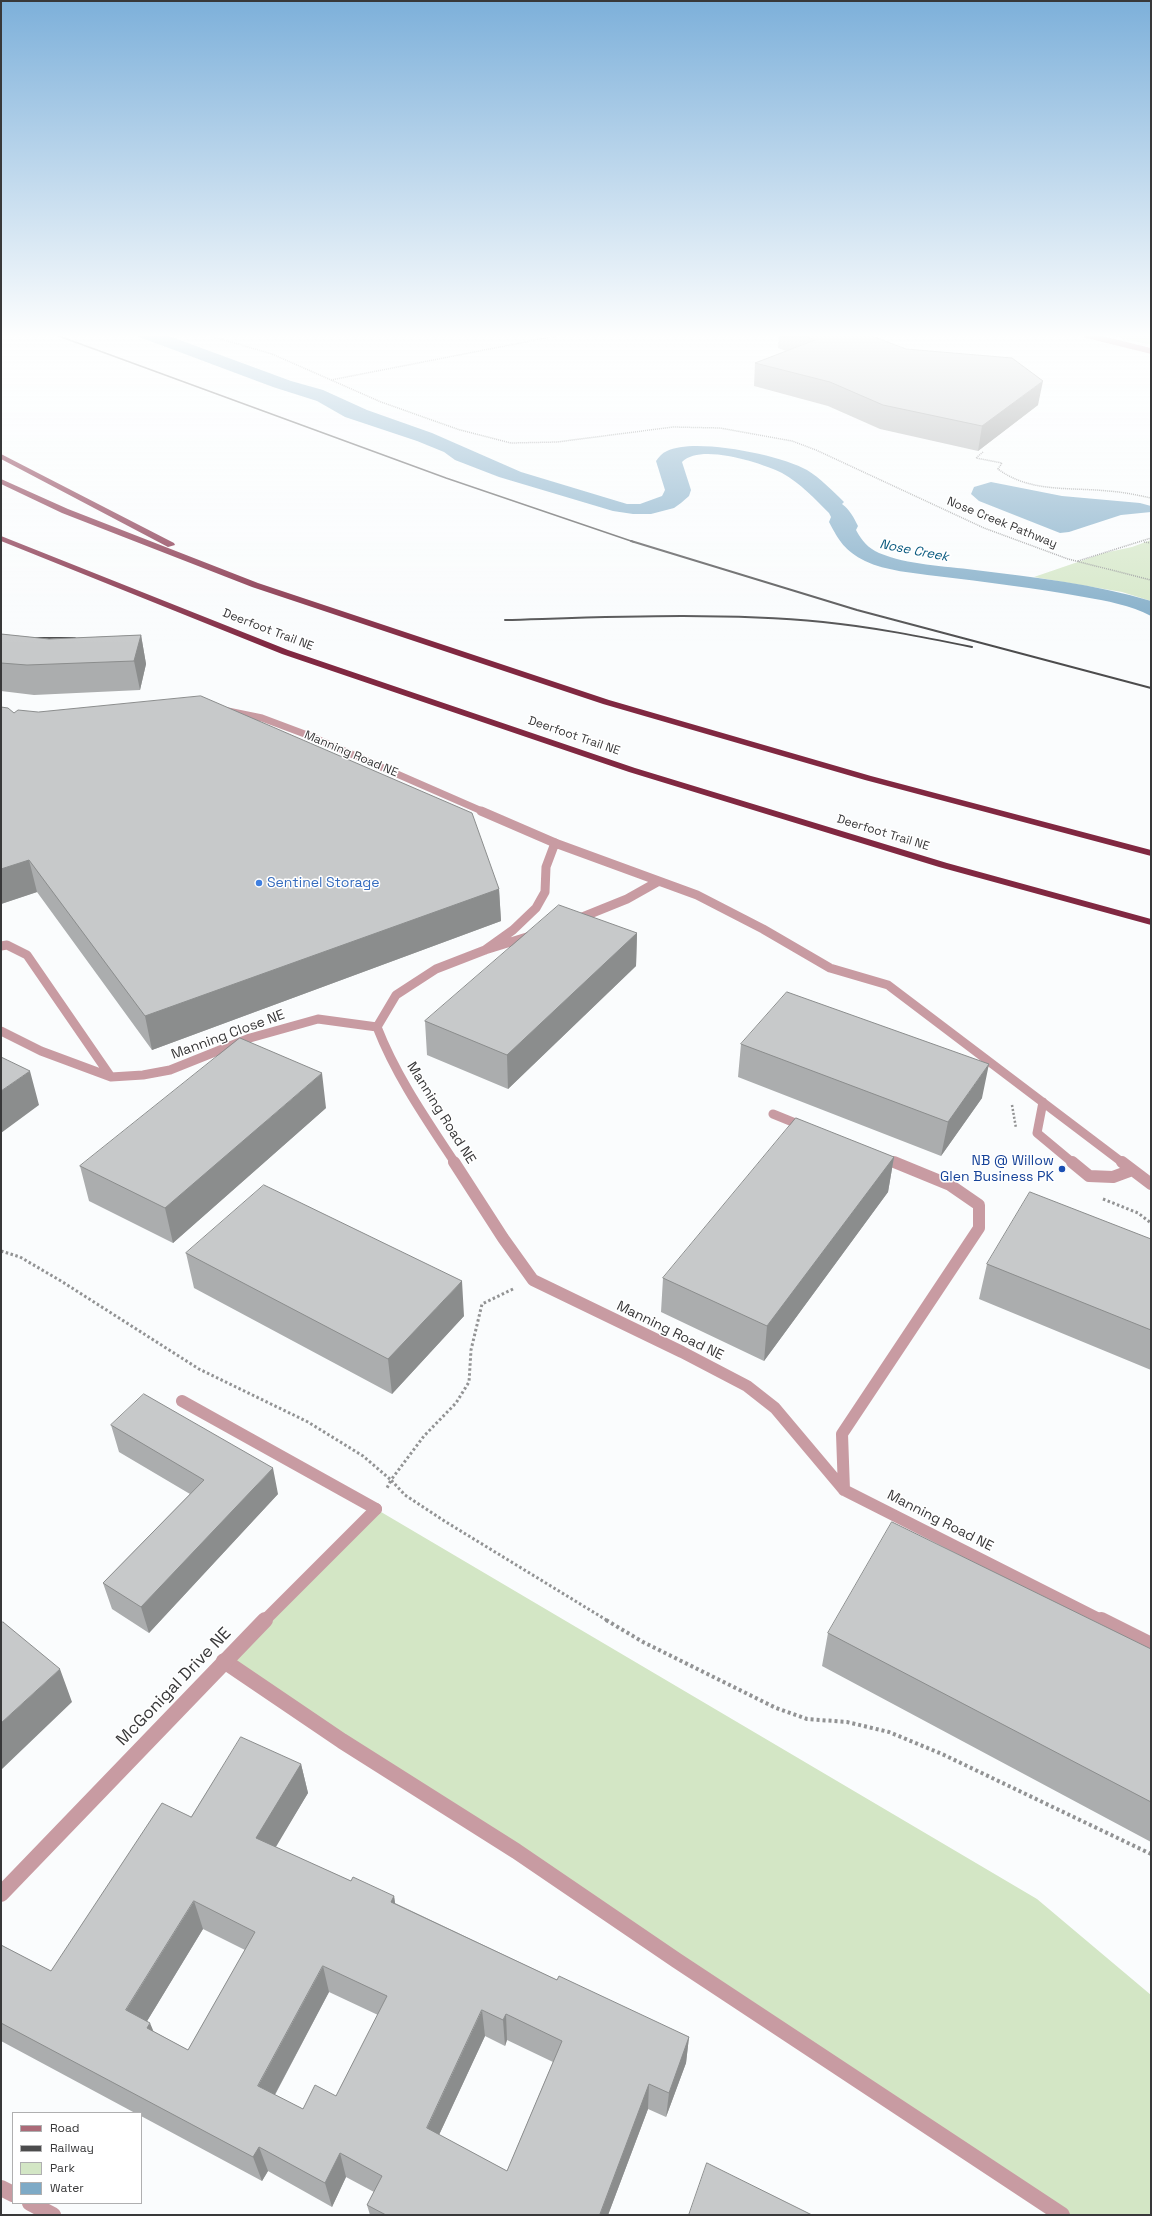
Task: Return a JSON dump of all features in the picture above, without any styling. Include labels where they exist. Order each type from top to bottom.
[{"type":"highway","points":[[1,456],[134,527],[255,585]]},
{"type":"highway","points":[[1,481],[65,511],[255,585],[606,702],[868,778],[1151,853]]},
{"type":"highway","name":"Deerfoot Trail NE","points":[[1,538],[285,652],[625,768],[943,864],[1151,922]]},
{"type":"street","name":"Manning Road NE","points":[[218,710],[262,718],[310,736],[555,843],[697,895],[731,912],[830,968],[888,985],[1151,1184]]},
{"type":"street","points":[[485,950],[513,930],[536,908],[545,892],[546,867],[555,843]]},
{"type":"street","points":[[567,924],[627,899],[659,881]]},
{"type":"street","points":[[377,1026],[396,995],[436,969],[485,950],[538,934]]},
{"type":"street","points":[[1,946],[7,945],[27,955],[111,1077]]},
{"type":"street","name":"Manning Close NE","points":[[1,1031],[41,1051],[111,1077],[143,1076],[170,1070],[250,1038],[318,1019],[377,1026]]},
{"type":"street","name":"Manning Road NE","points":[[377,1026],[389,1058],[403,1083],[533,1280],[682,1352],[747,1386],[775,1408],[797,1432],[844,1490],[1151,1645]]},
{"type":"street","points":[[1043,1102],[1037,1133],[1089,1176],[1113,1177],[1132,1170]]},
{"type":"street","points":[[773,1114],[818,1132]]},
{"type":"street","points":[[844,1490],[842,1434],[979,1228],[979,1205],[950,1185],[869,1152]]},
{"type":"street","name":"McGonigal Drive NE","points":[[1,1894],[224,1661],[376,1508],[182,1401]]},
{"type":"street","points":[[224,1661],[342,1741],[516,1851],[676,1960],[1062,2215]]},
{"type":"street","points":[[1,2188],[12,2194]]},
{"type":"street","points":[[32,2204],[53,2215]]},
{"type":"path","name":"Nose Creek Pathway","points":[[493,438],[511,443],[557,442],[585,438]]},
{"type":"path","name":"Nose Creek Pathway","points":[[780,438],[792,441],[816,450],[984,528],[1077,561],[1151,580]]},
{"type":"path","points":[[983,452],[976,458],[1002,463],[998,469],[1003,475],[1022,482],[1044,487],[1110,492],[1151,498]]},
{"type":"path","points":[[1077,561],[1100,553],[1143,542],[1151,538]]},
{"type":"path","points":[[1143,542],[1151,543]]},
{"type":"path","points":[[1,1251],[20,1257],[54,1277],[199,1369],[308,1422],[363,1456],[391,1480],[405,1495],[446,1522],[642,1642],[776,1708],[807,1719],[847,1722],[889,1732],[942,1754],[1151,1854]]},
{"type":"path","points":[[391,1480],[424,1436],[456,1403],[469,1382],[471,1350],[482,1304],[533,1280]]},
{"type":"green space","points":[[1151,540],[1151,601],[1122,592],[1034,577],[1104,553],[1132,547]]},
{"type":"green space","points":[[376,1509],[1037,1899],[1151,1995],[1151,2215],[1062,2215],[224,1661]]},
{"type":"water","points":[[409,438],[444,438],[521,472],[627,504],[640,504],[662,496],[665,490],[656,461],[665,452],[680,447],[697,446],[716,447],[758,454],[795,464],[817,477],[844,502],[842,504],[853,517],[858,526],[856,530],[863,541],[879,553],[914,563],[1042,578],[1108,590],[1151,601],[1151,616],[1127,606],[1110,602],[1029,588],[909,573],[882,567],[865,561],[843,545],[829,522],[831,517],[829,513],[801,486],[782,473],[746,460],[716,454],[703,454],[691,457],[682,462],[691,490],[689,496],[674,508],[651,514],[633,514],[613,511],[499,477],[455,460],[444,452]]},
{"type":"water","points":[[991,482],[1062,496],[1140,503],[1151,506],[1151,512],[1121,515],[1069,532],[1060,533],[979,501],[971,494],[974,487]]},
{"type":"building","points":[[1,634],[49,639],[141,635],[134,661],[27,665],[1,663]]},
{"type":"building","name":"Sentinel Storage","points":[[201,696],[472,813],[499,889],[145,1016],[29,860],[1,869],[1,707],[8,708],[14,713],[18,710],[38,712]]},
{"type":"building","points":[[559,905],[637,933],[507,1055],[425,1021]]},
{"type":"building","points":[[787,992],[989,1064],[948,1122],[741,1044]]},
{"type":"building","points":[[240,1038],[322,1073],[165,1208],[80,1166]]},
{"type":"building","points":[[1,1057],[30,1071],[1,1091]]},
{"type":"building","points":[[796,1118],[894,1157],[767,1326],[663,1278]]},
{"type":"building","points":[[264,1185],[462,1281],[388,1359],[186,1253]]},
{"type":"building","points":[[1030,1192],[1151,1239],[1151,1330],[987,1264]]},
{"type":"building","points":[[144,1394],[273,1468],[141,1607],[103,1583],[204,1480],[111,1425]]},
{"type":"building","points":[[892,1522],[1151,1649],[1151,1802],[828,1633]]},
{"type":"building","points":[[3,1622],[60,1669],[1,1723],[1,1624]]},
{"type":"building","points":[[241,1737],[301,1764],[256,1838],[351,1881],[353,1877],[394,1896],[391,1902],[557,1980],[559,1976],[689,2037],[669,2093],[649,2084],[600,2214],[602,2215],[386,2215],[367,2205],[382,2176],[340,2153],[325,2183],[259,2147],[253,2157],[1,2023],[1,1945],[51,1971],[162,1803],[191,1817]],"holes":[[[194,1901],[255,1932],[188,2050],[147,2028],[150,2023],[126,2010]],[[323,1966],[387,1996],[336,2096],[315,2085],[303,2109],[258,2086]],[[482,2010],[503,2020],[506,2014],[562,2041],[507,2171],[427,2128]]]},
{"type":"building","points":[[707,2163],[812,2215],[689,2215]]},
{"type":"railway","points":[[338,438],[446,478],[632,541]]},
{"type":"railway","points":[[632,541],[857,610],[1151,688]]},
{"type":"railway","points":[[505,620],[664,616],[783,619],[860,627],[972,647]]},
{"type":"railway","points":[[31,638],[75,638]]},
{"type":"place","name":"Sentinel Storage","points":[[259,883]]},
{"type":"place","name":"NB @ Willow Glen Business PK","points":[[1062,1169]]},
{"type":"water label","name":"Nose Creek","points":[[914,551]]}]
